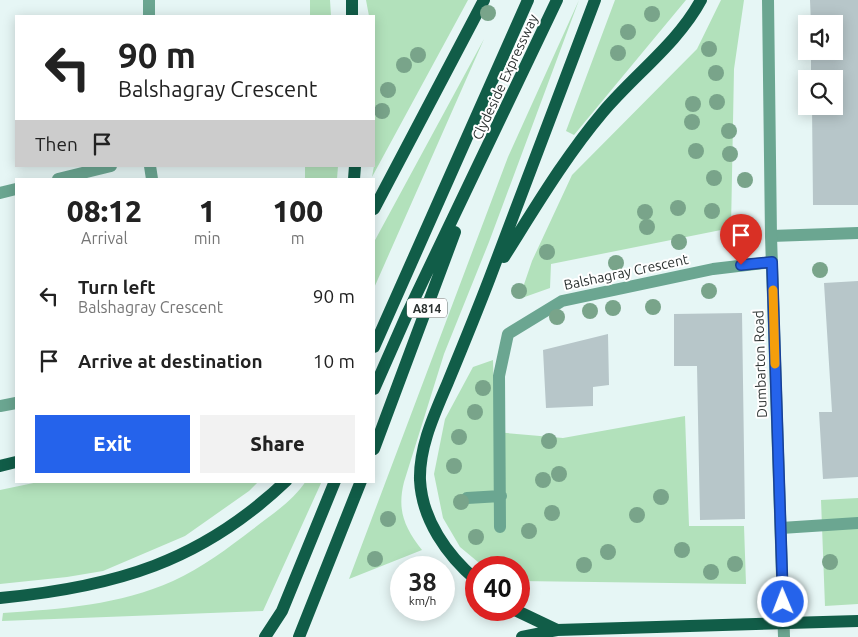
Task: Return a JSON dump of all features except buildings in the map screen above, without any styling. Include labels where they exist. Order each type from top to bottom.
[{"type":"main road","points":[[352,0],[352,15]]},
{"type":"main road","points":[[375,207],[484,0]]},
{"type":"main road","points":[[375,345],[528,0]]},
{"type":"main road","name":"Clydeside Expressway","points":[[479,166],[557,0]]},
{"type":"main road","points":[[465,569],[451,554],[432,527],[424,504],[420,480],[428,432],[489,279],[595,0]]},
{"type":"main road","points":[[489,279],[577,145],[603,112],[676,34],[701,0]]},
{"type":"main road","points":[[375,387],[408,312],[479,166]]},
{"type":"main road","name":"A814","points":[[375,446],[479,166]]},
{"type":"main road","points":[[0,466],[15,462]]},
{"type":"main road","points":[[0,598],[86,586],[162,564],[219,536],[264,502],[284,483]]},
{"type":"main road","points":[[265,637],[282,612],[334,483]]},
{"type":"main road","points":[[299,637],[360,483]]},
{"type":"main road","points":[[530,617],[557,630]]},
{"type":"main road","points":[[522,637],[557,630],[858,620]]},
{"type":"street","points":[[149,0],[149,15]]},
{"type":"street","name":"Dumbarton Road","points":[[768,0],[771,236],[784,637]]},
{"type":"street","points":[[62,178],[107,167]]},
{"type":"street","points":[[0,193],[15,189]]},
{"type":"street","points":[[771,236],[858,233]]},
{"type":"street","name":"Balshagray Crescent","points":[[500,527],[499,376],[508,334],[562,301],[713,269],[772,262]]},
{"type":"street","points":[[0,406],[15,403]]},
{"type":"street","points":[[467,498],[501,496]]},
{"type":"street","points":[[781,528],[858,523]]},
{"type":"green space","points":[[310,0],[330,0],[331,15],[310,15]]},
{"type":"green space","points":[[366,0],[468,0],[372,177],[375,167],[375,15],[369,15]]},
{"type":"green space","points":[[579,0],[489,242],[444,354],[404,482],[401,501],[404,518],[411,534],[422,550],[407,556],[390,556],[390,563],[349,579],[508,157]]},
{"type":"green space","points":[[615,0],[686,0],[574,135],[566,131]]},
{"type":"green space","points":[[721,0],[744,0],[734,69],[731,228],[551,264],[550,288],[519,299],[532,261],[572,175],[697,49]]},
{"type":"green space","points":[[484,39],[375,286],[375,240]]},
{"type":"green space","points":[[305,167],[338,167],[337,178],[305,178]]},
{"type":"green space","points":[[493,360],[495,432],[563,438],[685,416],[689,526],[744,526],[746,584],[530,581],[530,556],[471,556],[460,547],[443,518],[434,474],[445,419],[473,367]]},
{"type":"green space","points":[[33,483],[257,483],[249,491],[185,536],[103,571],[0,584],[0,490]]},
{"type":"green space","points":[[305,483],[321,483],[263,611],[2,621],[3,613],[47,610],[111,601],[132,596],[173,581],[204,564],[244,536],[274,513]]},
{"type":"green space","points":[[858,498],[858,604],[825,606],[821,500]]},
{"type":"slow traffic","points":[[773,290],[775,364]]},
{"type":"route","points":[[741,265],[772,262],[783,602]]}]
